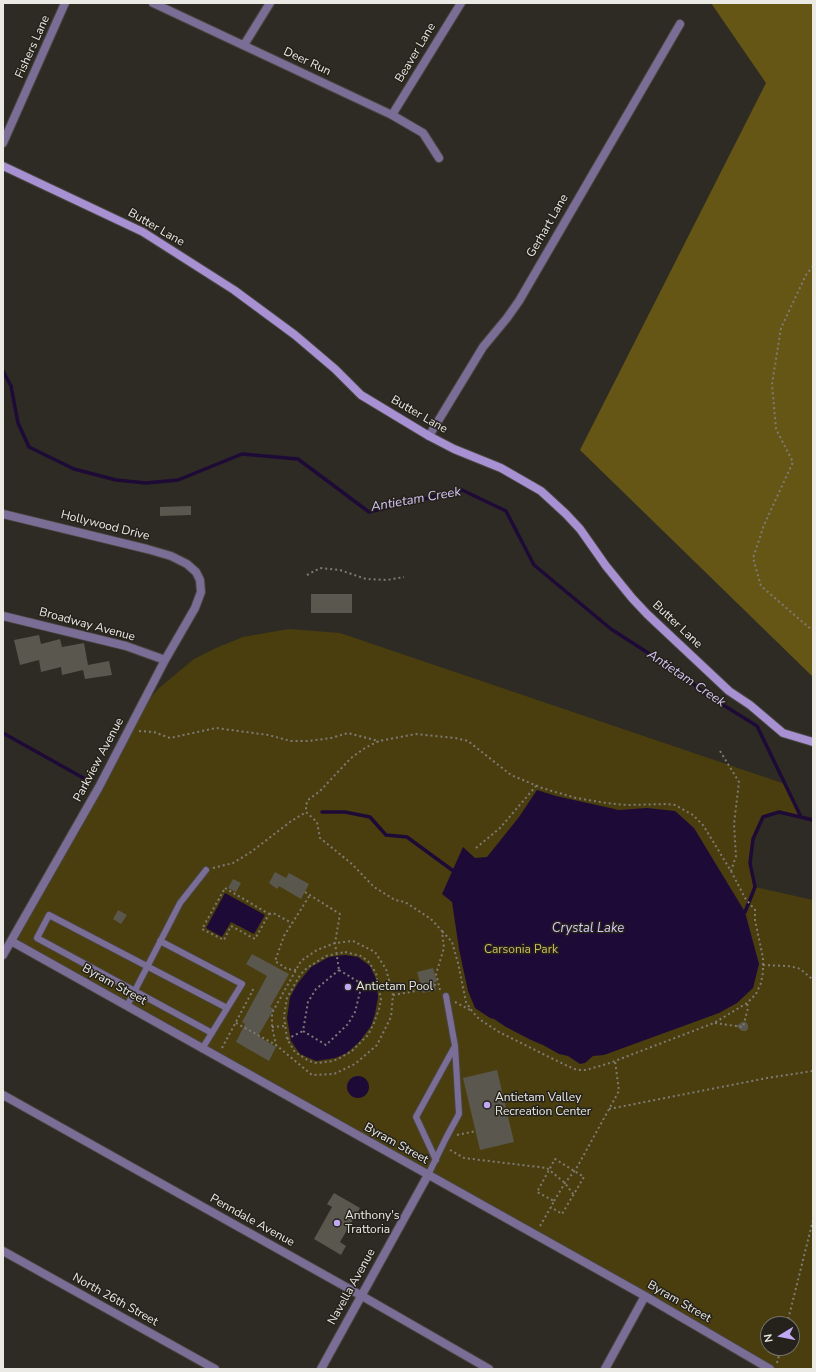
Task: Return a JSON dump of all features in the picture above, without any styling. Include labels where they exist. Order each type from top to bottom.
[{"type":"street","name":"Fishers Lane","points":[[3,143],[65,3]]},
{"type":"street","name":"Deer Run","points":[[153,3],[392,115],[424,133],[439,158]]},
{"type":"street","points":[[244,45],[270,3]]},
{"type":"street","name":"Beaver Lane","points":[[392,115],[461,3]]},
{"type":"street","name":"Gerhart Lane","points":[[429,436],[483,347],[507,318],[518,301],[680,24]]},
{"type":"street","name":"Butter Lane","points":[[3,166],[143,232],[173,250],[234,290],[294,336],[335,369],[361,395],[429,436],[508,471],[541,491],[580,529],[617,581],[647,614],[729,690],[750,705],[783,733],[813,742]]},
{"type":"street","name":"Hollywood Drive","points":[[3,514],[153,550],[188,564],[196,572]]},
{"type":"street","name":"Parkview Avenue","points":[[3,955],[99,787],[165,660],[195,608],[201,592],[200,580],[196,572]]},
{"type":"street","name":"Broadway Avenue","points":[[3,616],[126,646],[165,660]]},
{"type":"street","name":"Byram Street","points":[[11,941],[428,1176],[645,1296],[770,1369]]},
{"type":"street","name":"Penndale Avenue","points":[[3,1095],[362,1296],[489,1369]]},
{"type":"street","name":"Navella Avenue","points":[[321,1369],[428,1176]]},
{"type":"street","name":"North 26th Street","points":[[3,1251],[215,1369]]},
{"type":"street","points":[[605,1369],[645,1296]]},
{"type":"lane","points":[[126,1006],[148,967],[180,903],[206,870]]},
{"type":"lane","points":[[212,1033],[38,938],[49,915],[227,1008]]},
{"type":"lane","points":[[160,941],[242,984],[202,1049]]},
{"type":"lane","points":[[428,1176],[459,1114],[454,1046],[446,996]]},
{"type":"lane","points":[[436,1160],[416,1117],[454,1046]]},
{"type":"path","points":[[813,266],[806,275],[781,328],[772,384],[776,430],[793,462],[764,525],[752,558],[761,586],[813,631]]},
{"type":"path","points":[[307,574],[320,568],[340,570],[366,579],[387,580],[404,577]]},
{"type":"path","points":[[128,731],[154,732],[170,738],[216,728],[268,735],[291,741],[309,741],[332,738],[348,732],[379,741]]},
{"type":"path","points":[[416,734],[455,738],[468,741],[511,775],[536,786],[576,798],[606,803],[627,805],[675,805],[692,815],[703,825],[731,871],[745,898],[755,910],[755,920],[763,958],[761,983],[756,994],[747,1003],[714,1022],[616,1061],[586,1070],[574,1069],[499,1032],[479,1019],[466,1002],[452,942],[431,919],[405,902],[395,900],[374,887],[352,864],[320,838],[317,822],[306,812],[308,800],[320,791],[351,758],[365,748],[379,741],[416,734]]},
{"type":"path","points":[[720,752],[739,782],[734,824],[736,856],[731,871]]},
{"type":"path","points":[[476,848],[500,828],[536,786]]},
{"type":"path","points":[[206,870],[233,863],[251,852],[290,822],[306,812]]},
{"type":"path","points":[[269,914],[255,939],[231,926],[224,940],[202,929],[225,888],[269,914],[273,913],[292,923]]},
{"type":"path","points":[[305,892],[340,914],[336,943],[339,970]]},
{"type":"path","points":[[296,970],[287,969],[275,961],[284,936],[310,895]]},
{"type":"path","points":[[442,931],[444,948],[436,974],[441,994],[472,1011]]},
{"type":"path","points":[[236,1023],[276,1045],[312,1074],[334,1074],[355,1064],[377,1045],[391,1017],[393,995],[386,969],[375,952],[353,941],[336,943],[317,950],[301,961],[272,1013],[272,1028],[276,1045]]},
{"type":"path","points":[[338,953],[349,953],[361,956],[368,962],[376,973],[381,1000],[380,1009],[368,1035],[358,1046],[336,1059],[316,1063],[295,1052],[287,1039],[285,1008],[287,998],[300,975],[307,968],[326,956],[338,953]]},
{"type":"path","points":[[763,965],[798,968],[813,980]]},
{"type":"path","points":[[303,1031],[326,1045],[348,1024],[355,1012],[362,984],[339,970]]},
{"type":"path","points":[[303,1031],[308,1002],[312,995],[316,989],[339,970]]},
{"type":"path","points":[[217,1057],[253,990],[242,984]]},
{"type":"path","points":[[434,985],[438,984]]},
{"type":"path","points":[[285,988],[290,991]]},
{"type":"path","points":[[393,995],[422,990]]},
{"type":"path","points":[[714,1022],[743,1027],[748,1008],[747,1003]]},
{"type":"path","points":[[272,1028],[285,1026]]},
{"type":"path","points":[[287,1039],[303,1031]]},
{"type":"path","points":[[289,1056],[295,1052]]},
{"type":"path","points":[[535,1235],[565,1183],[575,1171],[619,1092],[616,1061]]},
{"type":"path","points":[[609,1109],[767,1078],[813,1071]]},
{"type":"path","points":[[446,1138],[476,1131]]},
{"type":"path","points":[[442,1146],[464,1158],[547,1168],[565,1183],[573,1194]]},
{"type":"path","points":[[551,1207],[562,1214],[584,1177],[555,1159],[538,1192],[554,1202]]},
{"type":"path","points":[[789,1316],[813,1220]]},
{"type":"path","points":[[778,1361],[779,1356]]},
{"type":"green space","name":"Carsonia Park","points":[[289,629],[340,633],[785,784],[801,817],[779,812],[763,818],[753,839],[750,863],[755,887],[813,900],[813,1369],[770,1369],[11,941],[134,717],[159,688],[194,659],[243,637]]},
{"type":"shaded area","points":[[711,3],[813,3],[813,677],[580,450],[766,83]]},
{"type":"water","name":"Crystal Lake","points":[[537,790],[556,796],[619,810],[647,808],[675,811],[694,828],[745,912],[759,964],[753,988],[737,1003],[719,1013],[604,1055],[593,1056],[585,1063],[580,1064],[568,1056],[559,1054],[506,1027],[475,1008],[468,991],[459,949],[452,902],[442,894],[463,847],[475,858],[487,857],[519,817]]},
{"type":"water","points":[[225,893],[265,915],[254,934],[231,922],[222,937],[206,928]]},
{"type":"water","points":[[345,955],[358,957],[370,966],[376,979],[378,997],[375,1014],[371,1026],[360,1041],[347,1053],[335,1058],[316,1061],[300,1054],[291,1041],[287,1018],[290,997],[298,983],[311,967],[329,957]]},
{"type":"water","points":[[358,1076],[362,1077],[368,1083],[368,1091],[362,1097],[358,1098],[354,1097],[348,1091],[347,1087],[348,1083],[354,1077]]},
{"type":"building","points":[[191,506],[191,515],[160,516],[160,507]]},
{"type":"building","points":[[311,594],[352,594],[352,613],[311,613]]},
{"type":"building","points":[[39,635],[41,644],[60,639],[62,647],[84,643],[88,665],[109,661],[112,675],[85,679],[83,670],[62,675],[61,667],[41,672],[39,660],[20,665],[14,640]]},
{"type":"building","points":[[275,872],[286,878],[289,873],[309,884],[301,899],[279,886],[277,889],[269,883]]},
{"type":"building","points":[[233,879],[241,883],[236,892],[228,888]]},
{"type":"building","points":[[118,910],[127,915],[121,924],[113,919]]},
{"type":"building","points":[[252,954],[289,974],[270,1007],[274,1009],[258,1036],[276,1047],[269,1061],[236,1042],[245,1024],[242,1022],[267,976],[246,964]]},
{"type":"building","points":[[433,968],[437,982],[434,982],[436,990],[423,993],[417,972]]},
{"type":"building","points":[[742,1022],[746,1022],[748,1025],[748,1029],[746,1031],[742,1031],[736,1026]]},
{"type":"building","name":"Antietam Valley Recreation Center","points":[[497,1070],[514,1142],[480,1150],[463,1078]]},
{"type":"building","name":"Anthony's Trattoria","points":[[334,1193],[360,1208],[340,1242],[346,1246],[341,1255],[314,1239],[332,1207],[327,1204]]},
{"type":"waterway","name":"Antietam Creek","points":[[3,371],[11,386],[18,423],[29,447],[74,469],[116,480],[146,483],[178,480],[242,454],[298,459],[369,512],[462,490],[506,511],[534,565],[611,629],[684,676],[704,693],[757,726],[801,817]]},
{"type":"waterway","points":[[3,733],[87,780]]},
{"type":"waterway","points":[[322,812],[345,812],[370,817],[386,835],[407,837],[452,870]]},
{"type":"waterway","points":[[745,912],[755,887],[750,863],[753,839],[763,817],[779,812],[813,820]]},
{"type":"place","name":"Antietam Pool","points":[[348,987]]},
{"type":"place","name":"Antietam Valley Recreation Center","points":[[487,1105]]},
{"type":"place","name":"Anthony's Trattoria","points":[[337,1223]]}]
